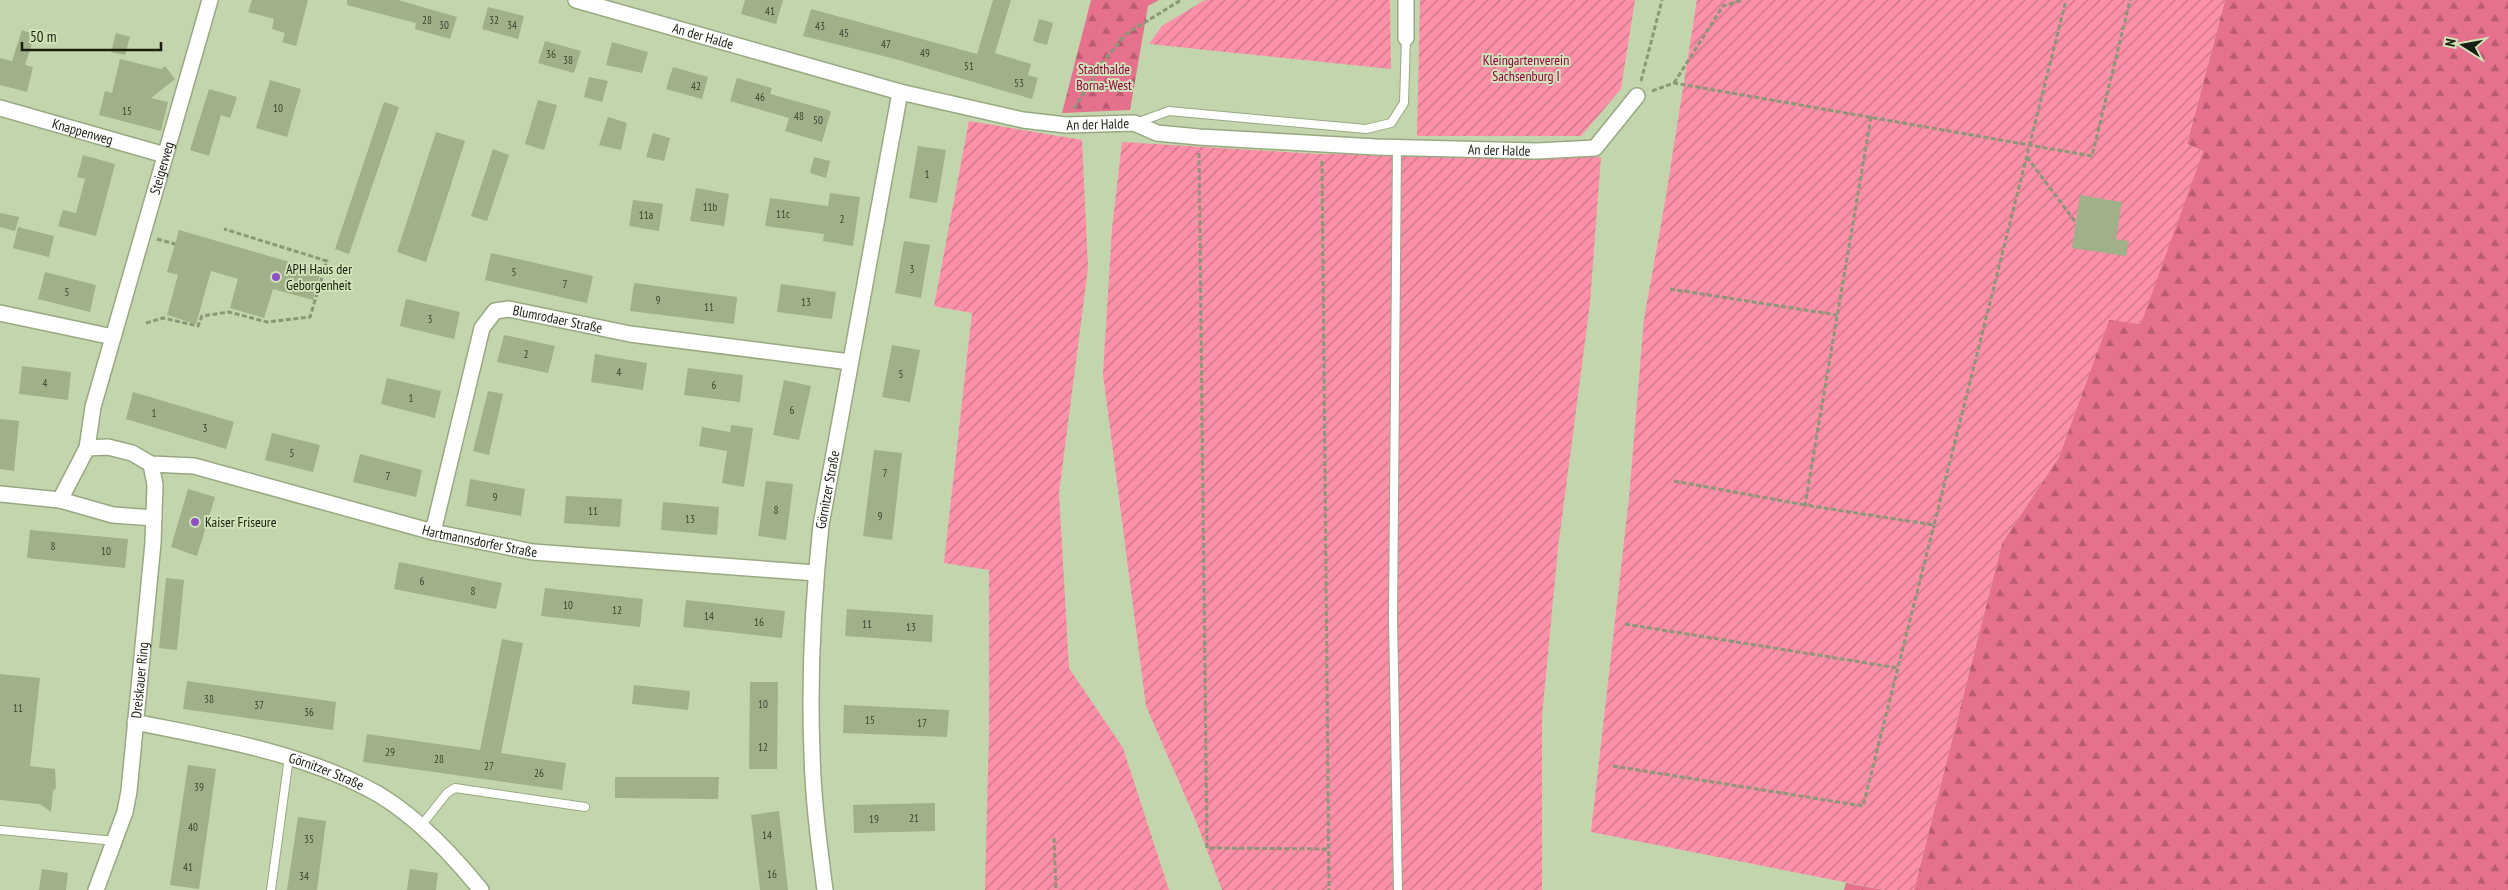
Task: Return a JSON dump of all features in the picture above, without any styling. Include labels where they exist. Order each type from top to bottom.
[{"type":"street","name":"Steigerweg","points":[[60,500],[87,448],[93,407],[210,0]]},
{"type":"street","name":"An der Halde","points":[[576,0],[900,92],[1023,120],[1066,125],[1134,123],[1158,133],[1199,137],[1397,148],[1537,151],[1595,148],[1637,96]]},
{"type":"street","points":[[1406,0],[1406,38]]},
{"type":"street","name":"Görnitzer Straße","points":[[825,890],[815,809],[812,753],[810,674],[816,573],[821,525],[900,92]]},
{"type":"street","name":"Knappenweg","points":[[0,108],[165,155]]},
{"type":"street","name":"Blumrodaer Straße","points":[[433,532],[482,328],[495,311],[509,309],[630,334],[850,362]]},
{"type":"street","points":[[0,313],[113,336]]},
{"type":"street","points":[[87,448],[108,447],[132,453],[151,464]]},
{"type":"street","name":"Hartmannsdorfer Straße","points":[[151,464],[194,466],[433,532],[533,552],[816,573]]},
{"type":"street","name":"Dreiskauer Ring","points":[[96,890],[125,812],[129,791],[154,518],[155,485],[151,464]]},
{"type":"street","points":[[0,494],[60,500],[113,515],[154,518]]},
{"type":"street","name":"Görnitzer Straße","points":[[135,722],[305,761],[367,787],[403,812],[420,827],[458,862],[481,890]]},
{"type":"lane","points":[[1134,123],[1169,111],[1366,129],[1391,123],[1404,103],[1406,38]]},
{"type":"lane","points":[[1397,148],[1394,628],[1398,890]]},
{"type":"lane","points":[[271,890],[289,757]]},
{"type":"lane","points":[[420,827],[447,793],[455,788],[586,807]]},
{"type":"lane","points":[[0,830],[115,841]]},
{"type":"path","points":[[1066,125],[1102,63],[1126,34],[1181,0]]},
{"type":"path","points":[[1637,96],[1662,0]]},
{"type":"path","points":[[1674,83],[1723,6],[1743,0]]},
{"type":"path","points":[[1613,766],[1862,806],[2066,0]]},
{"type":"path","points":[[1637,96],[1674,83],[2092,156],[2130,0]]},
{"type":"path","points":[[1805,505],[1871,117]]},
{"type":"path","points":[[1199,137],[1207,848],[1328,849]]},
{"type":"path","points":[[1322,144],[1329,890]]},
{"type":"path","points":[[2027,157],[2076,223]]},
{"type":"path","points":[[146,323],[163,318],[198,326],[202,316],[230,312],[267,322],[310,317],[327,261],[224,229]]},
{"type":"path","points":[[1670,289],[1837,315]]},
{"type":"path","points":[[1674,481],[1805,505],[1934,525]]},
{"type":"path","points":[[1625,624],[1898,668]]},
{"type":"path","points":[[1054,838],[1056,890]]},
{"type":"green space","name":"Stadthalde Borna-West","points":[[1091,0],[1159,0],[1148,6],[1130,110],[1062,113]]},
{"type":"green space","points":[[1205,0],[1390,0],[1391,69],[1149,44],[1162,26]]},
{"type":"green space","name":"Kleingartenverein Sachsenburg I","points":[[1420,0],[1635,0],[1621,89],[1581,136],[1417,136]]},
{"type":"green space","points":[[1697,0],[2225,0],[2187,144],[2203,151],[2141,324],[2109,320],[2059,457],[2002,543],[1914,890],[1885,890],[1591,832],[1629,498],[1644,319],[1664,208]]},
{"type":"green space","points":[[2225,0],[2508,0],[2508,890],[1914,890],[2002,543],[2059,457],[2109,319],[2140,324],[2203,151],[2187,144]]},
{"type":"green space","points":[[969,121],[1082,140],[1088,268],[1059,493],[1069,668],[1123,748],[1169,890],[985,890],[989,733],[989,570],[944,563],[972,313],[934,306]]},
{"type":"green space","points":[[1122,142],[1318,154],[1601,157],[1590,303],[1558,548],[1542,716],[1542,890],[1222,890],[1196,821],[1146,706],[1103,374],[1112,229]]},
{"type":"green space","points":[[1846,883],[1885,890],[1844,890]]},
{"type":"building","points":[[252,0],[308,0],[296,46],[282,42],[285,33],[272,29],[274,19],[248,12]]},
{"type":"building","points":[[347,0],[398,0],[457,17],[450,39],[415,29],[416,23],[347,5]]},
{"type":"building","points":[[745,0],[783,0],[776,24],[741,14]]},
{"type":"building","points":[[993,0],[1011,0],[995,53],[1031,64],[1028,75],[1038,78],[1032,99],[895,59],[803,36],[811,9],[977,54]]},
{"type":"building","points":[[488,7],[524,16],[518,39],[482,29]]},
{"type":"building","points":[[1039,19],[1053,23],[1047,45],[1033,41]]},
{"type":"building","points":[[22,30],[35,35],[25,65],[33,67],[27,92],[0,85],[0,58],[12,61]]},
{"type":"building","points":[[116,33],[130,37],[125,55],[111,52]]},
{"type":"building","points":[[545,41],[581,51],[574,73],[538,63]]},
{"type":"building","points":[[612,42],[648,52],[642,73],[606,65]]},
{"type":"building","points":[[120,59],[161,69],[165,66],[175,79],[151,98],[168,102],[161,131],[99,115],[105,91],[112,93]]},
{"type":"building","points":[[673,67],[708,77],[702,99],[666,89]]},
{"type":"building","points":[[589,77],[608,81],[602,102],[584,97]]},
{"type":"building","points":[[737,78],[772,88],[770,94],[831,111],[822,142],[785,131],[789,118],[730,101]]},
{"type":"building","points":[[270,80],[301,89],[287,137],[256,128]]},
{"type":"building","points":[[209,89],[237,97],[230,118],[221,115],[209,156],[190,150]]},
{"type":"building","points":[[538,100],[557,105],[544,150],[525,144]]},
{"type":"building","points":[[384,102],[399,107],[349,254],[335,249]]},
{"type":"building","points":[[608,117],[627,123],[621,150],[599,145]]},
{"type":"building","points":[[436,132],[465,141],[426,262],[397,252]]},
{"type":"building","points":[[653,133],[670,138],[664,161],[646,157]]},
{"type":"building","points":[[918,146],[946,150],[937,203],[909,198]]},
{"type":"building","points":[[493,149],[509,155],[487,221],[471,216]]},
{"type":"building","points":[[83,155],[115,164],[96,236],[58,226],[63,210],[76,213],[85,179],[77,177]]},
{"type":"building","points":[[814,157],[830,161],[826,178],[810,173]]},
{"type":"building","points":[[696,188],[729,194],[724,226],[690,221]]},
{"type":"building","points":[[830,193],[860,197],[853,246],[823,241],[824,234],[765,226],[770,198],[828,206]]},
{"type":"building","points":[[2080,195],[2122,202],[2116,239],[2129,241],[2126,256],[2072,248]]},
{"type":"building","points":[[633,200],[663,204],[659,231],[629,226]]},
{"type":"building","points":[[0,213],[19,217],[15,231],[0,227]]},
{"type":"building","points":[[18,227],[54,236],[49,257],[13,248]]},
{"type":"building","name":"APH Haus der Geborgenheit","points":[[179,230],[321,271],[313,300],[273,289],[264,318],[230,308],[238,279],[211,271],[196,324],[167,315],[178,275],[167,272]]},
{"type":"building","points":[[904,241],[930,245],[921,298],[895,293]]},
{"type":"building","points":[[491,253],[593,276],[587,303],[485,280]]},
{"type":"building","points":[[45,272],[96,285],[90,312],[38,299]]},
{"type":"building","points":[[634,283],[737,297],[734,324],[630,311]]},
{"type":"building","points":[[781,284],[836,292],[832,319],[777,312]]},
{"type":"building","points":[[406,299],[460,312],[454,339],[400,326]]},
{"type":"building","points":[[504,335],[555,346],[548,373],[497,362]]},
{"type":"building","points":[[892,345],[920,350],[910,402],[882,397]]},
{"type":"building","points":[[595,354],[647,363],[643,390],[591,382]]},
{"type":"building","points":[[22,366],[71,372],[68,400],[19,394]]},
{"type":"building","points":[[688,368],[743,375],[740,402],[684,395]]},
{"type":"building","points":[[387,378],[441,391],[435,418],[381,404]]},
{"type":"building","points":[[784,380],[811,386],[799,440],[773,435]]},
{"type":"building","points":[[488,391],[503,394],[489,455],[473,451]]},
{"type":"building","points":[[133,392],[234,422],[226,449],[126,419]]},
{"type":"building","points":[[0,419],[19,421],[14,471],[0,469]]},
{"type":"building","points":[[731,425],[753,428],[744,487],[722,483],[727,451],[699,446],[702,427],[730,432]]},
{"type":"building","points":[[272,433],[320,445],[313,472],[265,460]]},
{"type":"building","points":[[874,450],[902,453],[892,540],[863,536]]},
{"type":"building","points":[[360,454],[422,470],[416,497],[353,482]]},
{"type":"building","points":[[470,479],[525,489],[521,516],[466,506]]},
{"type":"building","points":[[766,481],[793,484],[786,540],[758,536]]},
{"type":"building","points":[[188,489],[215,497],[197,556],[171,547]]},
{"type":"building","points":[[566,496],[622,499],[620,527],[564,523]]},
{"type":"building","points":[[663,502],[719,507],[717,535],[661,530]]},
{"type":"building","points":[[30,530],[128,539],[125,568],[27,558]]},
{"type":"building","points":[[399,562],[502,583],[496,609],[394,589]]},
{"type":"building","points":[[166,578],[184,580],[177,650],[159,648]]},
{"type":"building","points":[[545,588],[643,599],[640,627],[541,616]]},
{"type":"building","points":[[686,600],[785,611],[782,638],[683,627]]},
{"type":"building","points":[[847,609],[933,615],[932,642],[845,636]]},
{"type":"building","points":[[502,639],[523,643],[501,753],[566,763],[562,790],[363,762],[367,734],[480,750]]},
{"type":"building","points":[[0,674],[40,678],[30,766],[55,769],[56,788],[53,791],[51,812],[40,804],[0,800]]},
{"type":"building","points":[[187,681],[336,702],[333,730],[183,709]]},
{"type":"building","points":[[750,682],[778,682],[777,769],[749,769]]},
{"type":"building","points":[[634,685],[690,691],[688,710],[632,704]]},
{"type":"building","points":[[844,705],[949,710],[947,737],[843,733]]},
{"type":"building","points":[[188,765],[216,769],[199,889],[170,885]]},
{"type":"building","points":[[615,777],[719,777],[718,799],[615,798]]},
{"type":"building","points":[[935,803],[935,831],[854,833],[853,805]]},
{"type":"building","points":[[779,811],[788,890],[760,890],[751,815]]},
{"type":"building","points":[[298,817],[326,821],[317,890],[287,890]]},
{"type":"building","points":[[42,869],[68,873],[66,890],[39,890]]},
{"type":"building","points":[[410,869],[438,873],[436,890],[407,890]]},
{"type":"place","name":"APH Haus der Geborgenheit","points":[[276,277]]},
{"type":"place","name":"Kaiser Friseure","points":[[195,522]]}]
